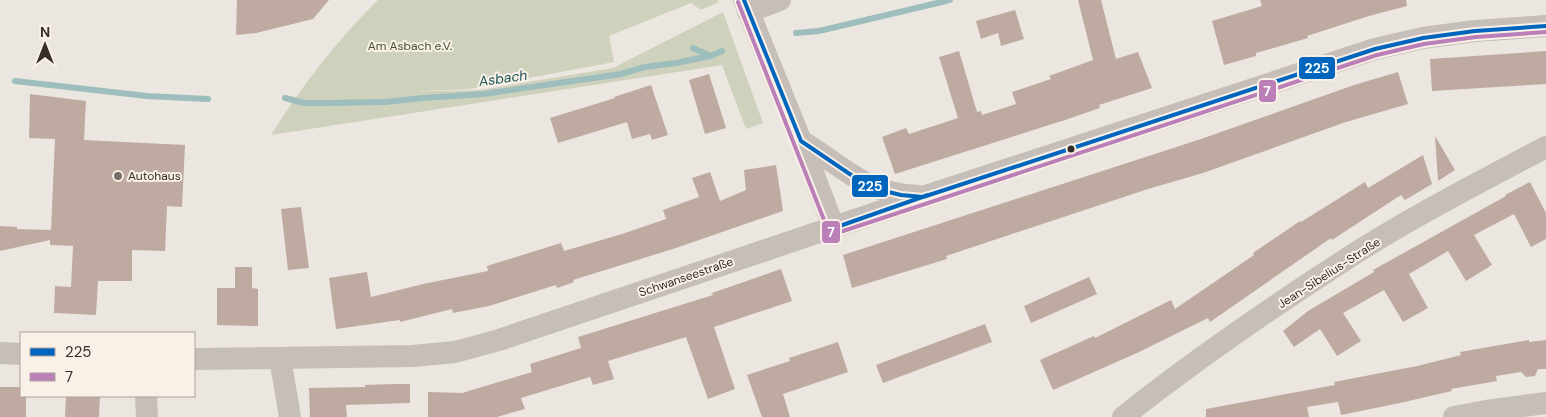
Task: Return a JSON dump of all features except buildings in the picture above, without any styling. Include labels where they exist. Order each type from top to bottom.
[{"type":"street","points":[[780,0],[746,6],[834,228]]},
{"type":"street","name":"Schwanseestraße","points":[[195,359],[413,356],[455,352],[508,337],[923,197],[1375,49],[1422,38],[1475,31],[1546,26]]},
{"type":"street","points":[[801,141],[863,183],[880,190],[901,195],[923,197]]},
{"type":"street","name":"Jean-Sibelius-Straße","points":[[1124,417],[1210,352],[1335,266],[1450,198],[1546,147]]},
{"type":"street","points":[[0,354],[20,354]]},
{"type":"street","points":[[280,358],[290,417]]},
{"type":"street","points":[[146,397],[147,417]]},
{"type":"street","points":[[1454,417],[1487,414],[1546,403]]},
{"type":"green space","name":"Am Asbach e.V.","points":[[378,0],[718,0],[719,2],[701,10],[691,3],[609,36],[614,62],[470,89],[401,92],[480,90],[613,68],[723,12],[763,123],[746,129],[722,65],[271,135],[320,64]]},
{"type":"waterway","name":"Asbach","points":[[796,33],[819,31],[950,0]]},
{"type":"waterway","points":[[693,48],[710,56]]},
{"type":"waterway","name":"Asbach","points":[[285,98],[304,103],[385,102],[484,94],[621,74],[645,67],[710,56],[722,51]]},
{"type":"waterway","name":"Asbach","points":[[15,81],[147,96],[208,99]]},
{"type":"transit line","name":"225","points":[[744,0],[801,141],[863,183],[880,190],[901,195],[923,197],[1375,49],[1423,38],[1475,31],[1546,26]]},
{"type":"transit line","name":"7","points":[[738,2],[828,230],[834,234],[1377,55],[1424,44],[1476,37],[1546,32]]},
{"type":"transit line","name":"225","points":[[834,228],[928,195]]},
{"type":"place","name":"Autohaus","points":[[118,176]]}]
